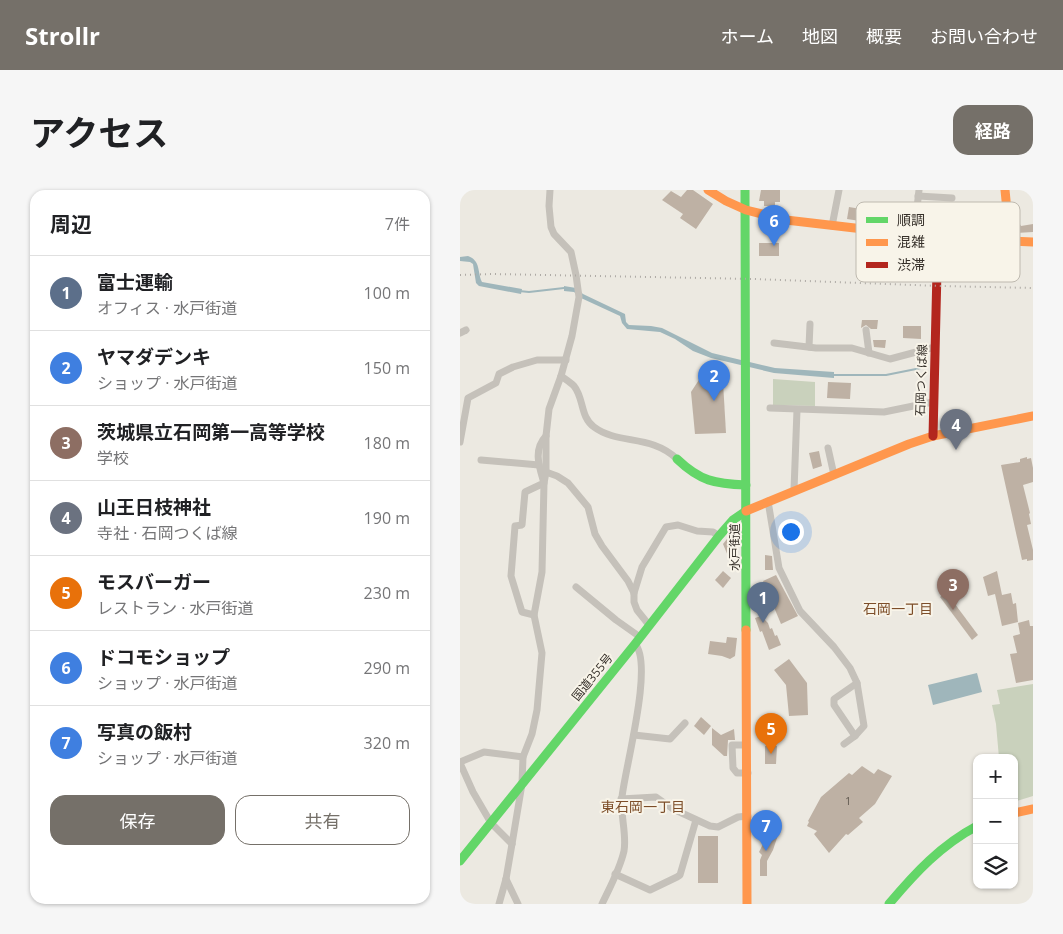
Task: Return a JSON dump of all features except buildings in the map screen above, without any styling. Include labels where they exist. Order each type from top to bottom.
[{"type":"main road","points":[[708,190],[745,210],[763,216],[856,229]]},
{"type":"main road","name":"水戸街道","points":[[745,190],[747,904]]},
{"type":"main road","points":[[1020,241],[1033,242]]},
{"type":"main road","name":"石岡つくば線","points":[[933,436],[937,282]]},
{"type":"main road","points":[[746,511],[896,449],[933,436],[1033,416]]},
{"type":"main road","points":[[677,459],[691,472],[711,483],[746,485]]},
{"type":"main road","name":"国道355号","points":[[460,862],[719,536],[733,520],[746,511]]},
{"type":"main road","points":[[1018,812],[1033,809]]},
{"type":"main road","points":[[889,904],[916,871],[934,854],[951,841],[973,828]]},
{"type":"street","points":[[499,904],[506,879],[522,784],[523,757],[532,734],[542,653],[534,615],[542,572],[546,436],[549,409],[566,360],[576,315],[578,287],[571,252],[554,234],[551,226],[548,206],[550,190]]},
{"type":"street","points":[[832,226],[839,190]]},
{"type":"street","points":[[919,193],[952,198]]},
{"type":"street","points":[[809,347],[810,324]]},
{"type":"street","points":[[866,330],[869,353]]},
{"type":"street","points":[[774,343],[809,347],[852,348],[890,359],[935,347]]},
{"type":"street","points":[[460,442],[468,398],[496,383],[499,374],[513,367],[537,360],[566,360]]},
{"type":"street","points":[[561,376],[575,388],[585,417],[596,428],[607,433],[654,445],[671,453],[677,459]]},
{"type":"street","points":[[770,408],[884,412],[933,402]]},
{"type":"street","points":[[794,490],[797,410]]},
{"type":"street","points":[[544,483],[539,465],[538,448],[539,443],[546,436]]},
{"type":"street","points":[[828,448],[834,475]]},
{"type":"street","points":[[481,460],[539,465]]},
{"type":"street","points":[[546,472],[558,476],[568,483],[586,504],[595,534],[628,581],[634,593]]},
{"type":"street","points":[[534,615],[522,612],[511,576],[515,526],[522,525],[525,492],[544,483]]},
{"type":"street","points":[[768,501],[779,568],[800,611],[834,647],[850,668],[857,683],[864,726],[844,744]]},
{"type":"street","points":[[649,625],[637,610],[634,602],[634,593],[642,566],[666,527],[678,525],[697,531],[713,532],[719,536]]},
{"type":"street","points":[[576,587],[637,640],[642,672],[634,736],[621,799],[625,847],[623,858],[602,904]]},
{"type":"street","points":[[855,736],[834,705],[834,698],[857,683]]},
{"type":"street","points":[[634,736],[670,739],[685,724]]},
{"type":"street","points":[[747,745],[732,745],[732,768],[737,773],[748,773]]},
{"type":"street","points":[[512,844],[491,823],[473,792],[460,762],[484,752],[523,757]]},
{"type":"street","points":[[621,799],[656,797],[673,809],[710,826],[718,827],[738,817],[748,816]]},
{"type":"street","points":[[615,874],[650,890],[680,875],[696,820]]},
{"type":"street","points":[[506,879],[518,904]]},
{"type":"green space","points":[[773,379],[815,382],[815,406],[773,405]]},
{"type":"green space","points":[[1033,684],[1033,796],[1018,801],[1018,754],[999,754],[992,705],[1000,704],[997,690]]},
{"type":"water","points":[[468,256],[477,264],[482,282],[522,289],[521,294],[479,286],[476,283],[473,264],[460,261],[460,257]]},
{"type":"water","points":[[564,286],[576,288],[583,294],[625,314],[626,322],[629,325],[662,328],[712,353],[775,368],[834,372],[834,378],[774,373],[711,358],[693,351],[660,332],[627,329],[622,323],[620,316],[581,298],[574,292],[564,291]]},
{"type":"water","points":[[977,673],[982,692],[933,705],[928,685]]},
{"type":"waterway","points":[[519,291],[529,292],[564,288]]},
{"type":"waterway","points":[[832,375],[886,375],[926,367]]},
{"type":"railway","points":[[460,275],[754,279],[1033,288]]},
{"type":"traffic: fast","points":[[745,190],[746,630]]},
{"type":"traffic: fast","points":[[677,459],[693,472],[708,480],[725,484],[746,485]]},
{"type":"traffic: fast","points":[[460,861],[635,644],[719,536],[733,520],[746,511]]},
{"type":"traffic: fast","points":[[889,904],[929,860],[973,828]]},
{"type":"traffic: slow","points":[[708,190],[746,210],[786,220],[856,228]]},
{"type":"traffic: slow","points":[[1005,190],[1006,202]]},
{"type":"traffic: slow","points":[[1020,241],[1033,242]]},
{"type":"traffic: slow","points":[[746,511],[909,444],[933,436],[1033,416]]},
{"type":"traffic: slow","points":[[746,630],[747,904]]},
{"type":"traffic: slow","points":[[1018,812],[1033,809]]},
{"type":"traffic: jam","points":[[933,436],[937,282]]},
{"type":"place","name":"ドコモショップ","points":[[774,246]]},
{"type":"place","name":"ヤマダデンキ","points":[[714,401]]},
{"type":"place","name":"山王日枝神社","points":[[956,450]]},
{"type":"place","name":"茨城県立石岡第一高等学校","points":[[953,610]]},
{"type":"place","name":"富士運輸","points":[[763,623]]},
{"type":"place","name":"モスバーガー","points":[[771,754]]},
{"type":"place","name":"写真の飯村","points":[[766,851]]},
{"type":"district","name":"石岡一丁目","points":[[898,608]]},
{"type":"district","name":"東石岡一丁目","points":[[643,806]]}]
